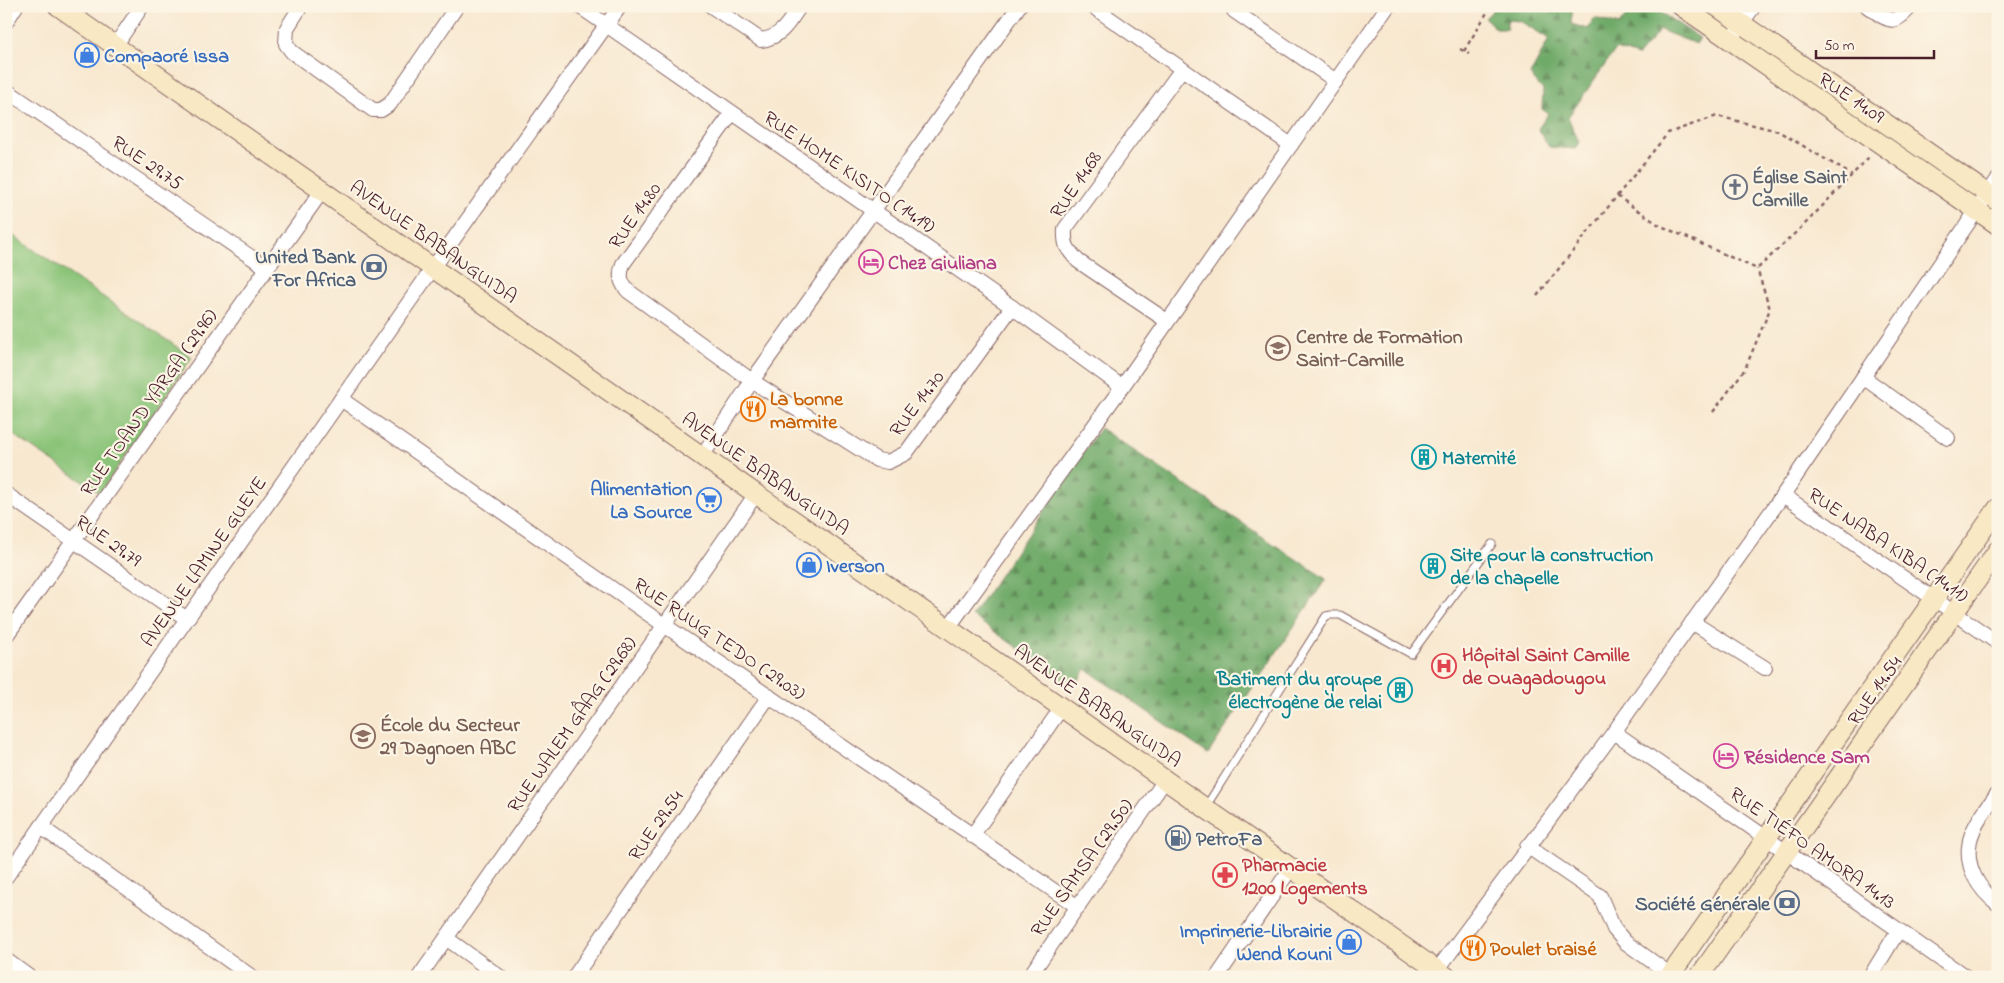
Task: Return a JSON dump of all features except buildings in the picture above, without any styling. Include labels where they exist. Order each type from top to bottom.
[{"type":"street","points":[[6,22],[16,6]]},
{"type":"street","name":"AVENUE BABANGUIDA","points":[[58,6],[1062,707],[1438,974]]},
{"type":"street","points":[[114,46],[142,6]]},
{"type":"street","points":[[301,6],[287,28],[286,44],[292,52],[372,110],[380,110],[390,104],[457,6]]},
{"type":"street","name":"RUE HOME KISITO (14.19)","points":[[579,6],[732,114],[1012,306],[1122,387]]},
{"type":"street","name":"AVENUE LAMINE GUEYE","points":[[6,877],[433,268],[620,6]]},
{"type":"street","points":[[711,6],[761,40],[770,39],[782,32],[800,6]]},
{"type":"street","points":[[702,456],[752,381],[1019,6]]},
{"type":"street","points":[[1092,6],[1291,145]]},
{"type":"street","points":[[1233,6],[1234,10],[1336,82]]},
{"type":"street","points":[[948,628],[1122,387],[1388,6]]},
{"type":"street","name":"RUE 14.09","points":[[1681,6],[1998,225]]},
{"type":"street","name":"RUE 14.09","points":[[1716,6],[1994,191]]},
{"type":"street","points":[[1730,41],[1754,6]]},
{"type":"street","points":[[1867,6],[1888,20],[1893,21],[1900,18],[1911,6]]},
{"type":"street","name":"RUE 14.68","points":[[1167,321],[1078,261],[1069,252],[1064,242],[1065,229],[1182,69]]},
{"type":"street","name":"RUE 29.75","points":[[6,90],[267,268]]},
{"type":"street","name":"RUE 14.80","points":[[732,114],[623,264],[620,278],[622,285],[628,291],[752,381]]},
{"type":"street","name":"RUE TOAND YARGA (29.96)","points":[[6,636],[322,191]]},
{"type":"street","points":[[1438,974],[1527,846],[1614,732],[1783,495],[1976,210],[1994,191]]},
{"type":"street","name":"RUE 14.70","points":[[752,381],[877,460],[888,462],[906,453],[1012,306]]},
{"type":"street","points":[[1863,377],[1948,438]]},
{"type":"street","name":"RUE RUUG TEDO (29.03)","points":[[342,399],[664,625],[1078,907]]},
{"type":"street","name":"RUE 29.79","points":[[6,494],[187,619]]},
{"type":"street","name":"RUE WALEM GÂAG (29.68)","points":[[419,977],[756,494]]},
{"type":"street","name":"RUE NABA KIBA (14.11)","points":[[1783,495],[1998,643]]},
{"type":"street","points":[[1527,846],[1600,896],[1614,929],[1625,942],[1670,976],[1998,508]]},
{"type":"street","name":"RUE 14.54","points":[[1699,977],[1998,550]]},
{"type":"street","points":[[1692,622],[1765,668]]},
{"type":"street","name":"RUE 29.54","points":[[574,977],[769,696]]},
{"type":"street","points":[[972,836],[1062,707]]},
{"type":"street","name":"RUE TIÉFO AMORA 14.13","points":[[1614,732],[1966,977]]},
{"type":"street","name":"RUE SAMSA (29.50)","points":[[1029,977],[1165,780]]},
{"type":"street","points":[[1998,793],[1970,840],[1970,862],[1975,880],[1984,894],[1998,904]]},
{"type":"street","points":[[41,827],[252,977]]},
{"type":"street","points":[[1217,977],[1291,868]]},
{"type":"street","points":[[1870,977],[1898,931]]},
{"type":"street","points":[[446,938],[500,977]]},
{"type":"street","points":[[6,960],[30,977]]},
{"type":"lane","points":[[1205,808],[1326,616],[1331,614],[1340,615],[1411,654],[1492,544]]},
{"type":"path","points":[[1469,54],[1462,50],[1491,6]]},
{"type":"path","points":[[1537,296],[1668,133],[1717,116],[1778,131],[1852,174]]},
{"type":"path","points":[[1757,269],[1808,221],[1881,144]]},
{"type":"path","points":[[1617,196],[1659,225],[1757,269],[1770,309],[1745,369],[1713,412]]},
{"type":"green space","points":[[1497,6],[1533,6],[1551,13],[1554,6],[1573,6],[1571,24],[1588,29],[1595,18],[1619,25],[1628,14],[1612,6],[1651,6],[1700,38],[1696,44],[1660,30],[1638,56],[1616,49],[1568,117],[1579,142],[1575,149],[1549,147],[1538,129],[1548,114],[1542,109],[1543,90],[1530,75],[1549,39],[1520,21],[1507,20],[1507,29],[1496,29],[1485,18]]},
{"type":"green space","points":[[6,231],[192,357],[100,493],[6,430]]},
{"type":"green space","points":[[1100,428],[1326,579],[1208,754],[1086,669],[1074,687],[972,616]]},
{"type":"place","name":"Compaoré Issa","points":[[87,55]]},
{"type":"place","name":"Église Saint Camille","points":[[1735,187]]},
{"type":"place","name":"Chez Giuliana","points":[[871,262]]},
{"type":"place","name":"United Bank For Africa","points":[[374,267]]},
{"type":"place","name":"Centre de Formation Saint-Camille","points":[[1278,348]]},
{"type":"place","name":"La bonne marmite","points":[[753,409]]},
{"type":"place","name":"Maternité","points":[[1424,457]]},
{"type":"place","name":"Alimentation La Source","points":[[709,500]]},
{"type":"place","name":"Iverson","points":[[809,565]]},
{"type":"place","name":"Site pour la construction de la chapelle","points":[[1433,566]]},
{"type":"place","name":"Hôpital Saint Camille de Ouagadougou","points":[[1444,666]]},
{"type":"place","name":"Batiment du groupe électrogène de relai","points":[[1400,690]]},
{"type":"place","name":"École du Secteur 29 Dagnoen ABC","points":[[363,736]]},
{"type":"place","name":"Résidence Sam","points":[[1726,756]]},
{"type":"place","name":"PetroFa","points":[[1178,838]]},
{"type":"place","name":"Pharmacie 1200 Logements","points":[[1225,875]]},
{"type":"place","name":"Société Générale","points":[[1787,903]]},
{"type":"place","name":"Imprimerie-Librairie Wend Kouni","points":[[1349,942]]},
{"type":"place","name":"Poulet braisé","points":[[1473,948]]}]
